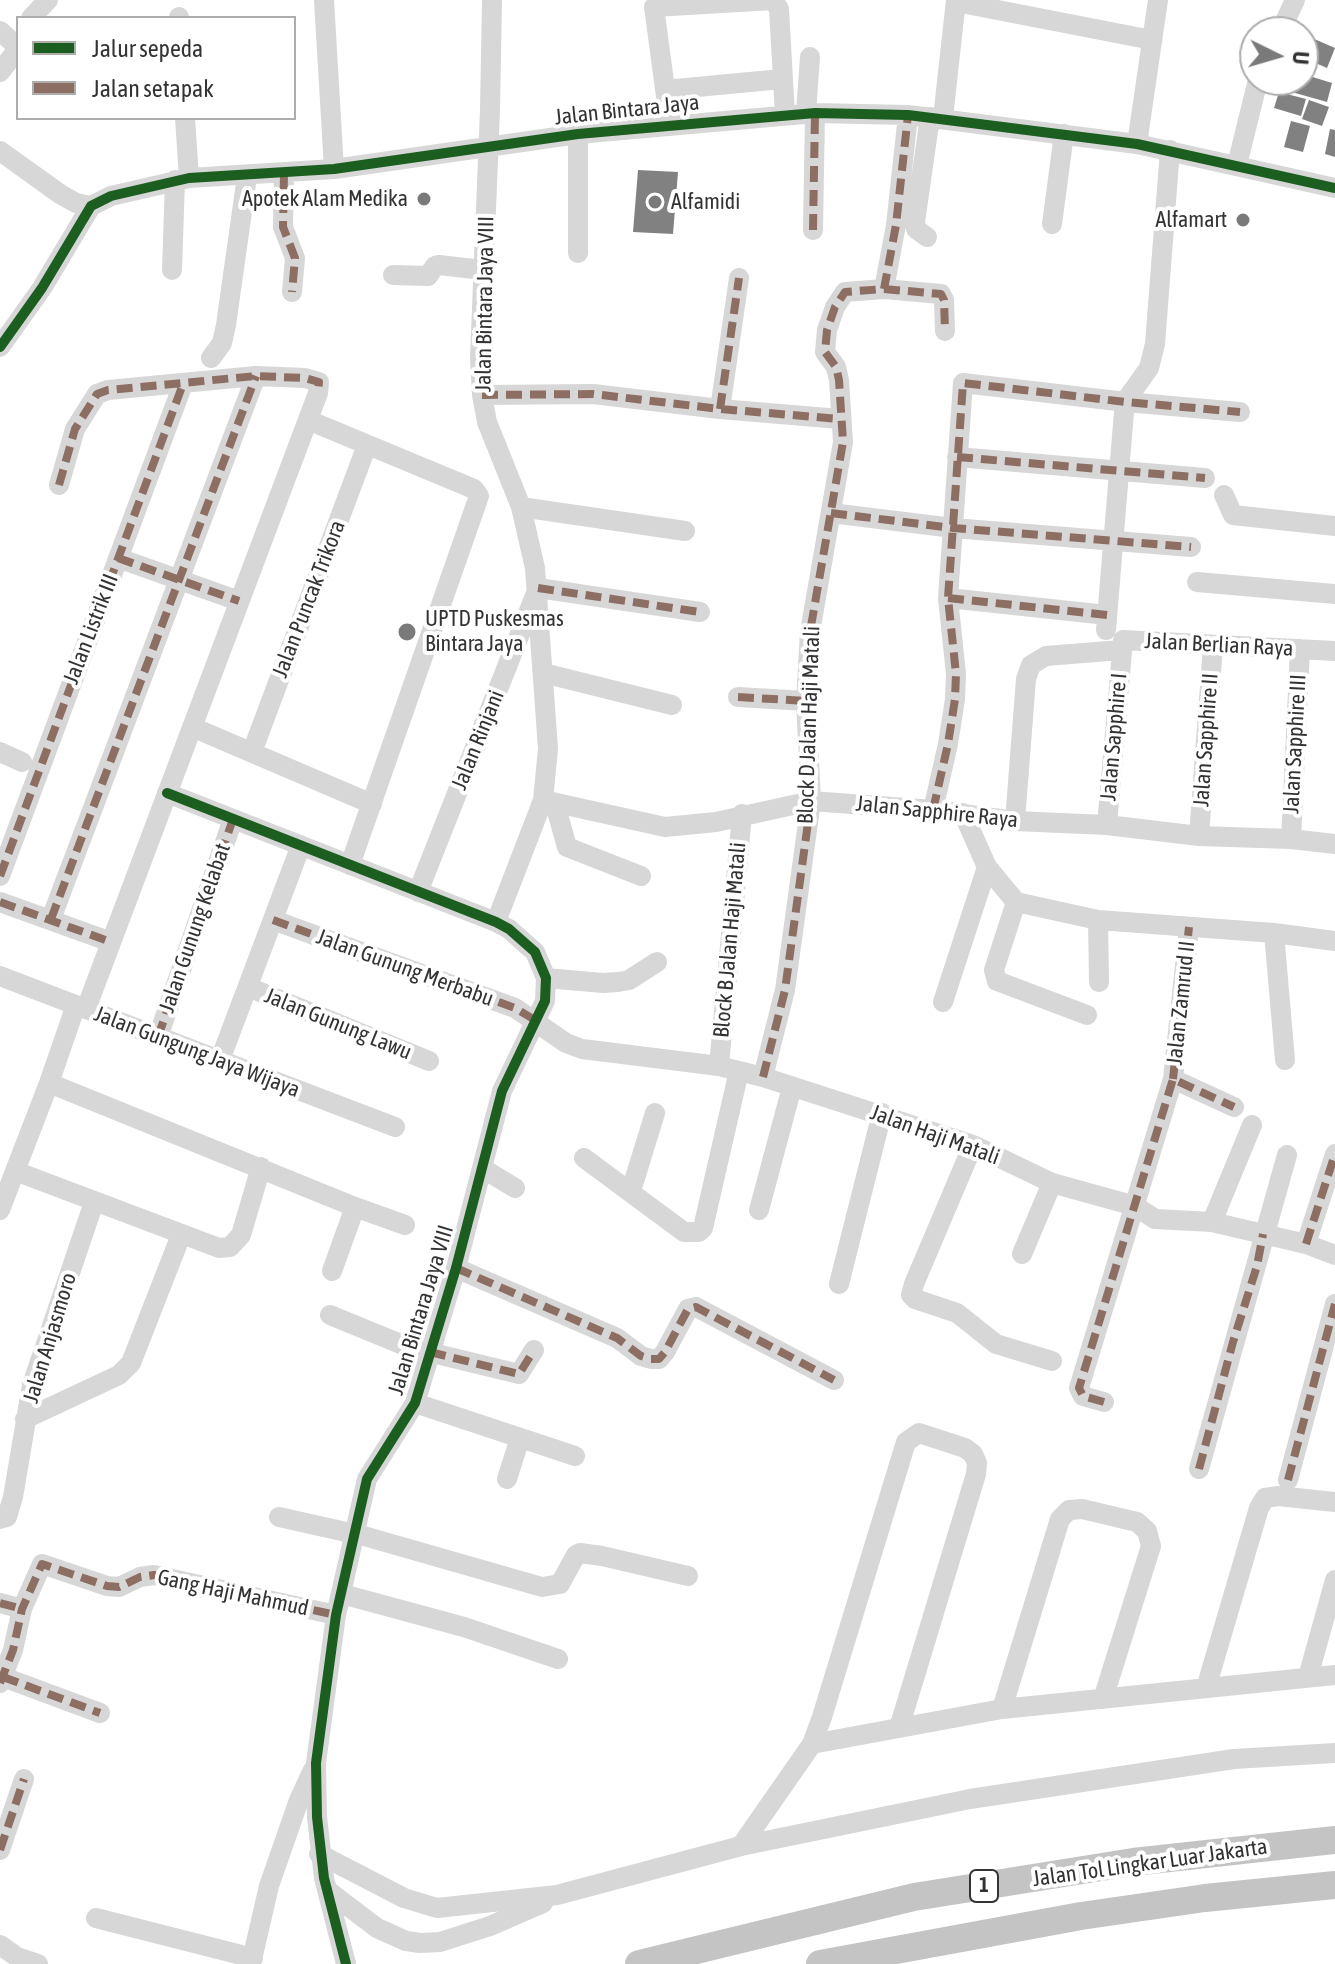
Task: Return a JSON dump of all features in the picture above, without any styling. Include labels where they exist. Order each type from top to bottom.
[{"type":"highway","name":"Jalan Tol Lingkar Luar Jakarta","points":[[639,1964],[914,1897],[1133,1862],[1335,1840]]},
{"type":"highway","name":"Jalan Tol Lingkar Luar Jakarta","points":[[820,1964],[1081,1916],[1205,1898],[1335,1885]]},
{"type":"street","points":[[33,16],[48,0]]},
{"type":"street","points":[[324,0],[334,169]]},
{"type":"street","name":"Jalan Bintara Jaya VIII","points":[[492,0],[480,358],[482,395],[487,422],[521,507],[531,544],[538,588],[549,802],[496,922]]},
{"type":"street","points":[[670,126],[645,4],[773,0],[779,9],[785,115]]},
{"type":"street","points":[[1137,144],[1158,0]]},
{"type":"street","points":[[927,237],[916,229],[915,222],[956,1],[1152,40]]},
{"type":"street","points":[[0,72],[13,40]]},
{"type":"street","points":[[810,57],[813,230]]},
{"type":"street","points":[[665,90],[782,79]]},
{"type":"street","points":[[1237,165],[1254,96]]},
{"type":"street","name":"Jalan Bintara Jaya","points":[[91,206],[111,196],[182,179],[334,169],[578,134],[810,113],[908,115],[1137,144],[1335,188]]},
{"type":"street","points":[[908,115],[896,225],[884,289],[941,294],[945,331]]},
{"type":"street","points":[[172,270],[185,120]]},
{"type":"street","points":[[578,134],[578,253]]},
{"type":"street","points":[[1052,224],[1064,134]]},
{"type":"street","points":[[948,598],[1106,622],[1126,402],[1149,368],[1155,344],[1170,150]]},
{"type":"street","points":[[0,151],[60,194],[76,203],[91,206],[42,288],[0,347]]},
{"type":"street","points":[[284,173],[283,227],[295,258],[292,292]]},
{"type":"street","points":[[211,358],[222,343],[226,325],[247,176]]},
{"type":"street","points":[[393,275],[428,276],[439,265],[483,270]]},
{"type":"street","points":[[720,409],[739,278]]},
{"type":"street","name":"Block D Jalan Haji Matali","points":[[763,1077],[785,990],[811,801],[806,701],[814,601],[843,442],[839,380],[836,367],[825,352],[827,330],[835,307],[845,292],[884,289]]},
{"type":"street","points":[[51,919],[256,376]]},
{"type":"street","points":[[0,1210],[49,1083],[111,942],[308,420],[319,382],[305,378],[256,376],[108,390],[97,394],[75,429],[59,485]]},
{"type":"street","points":[[933,810],[955,699],[956,674],[948,598],[963,383],[1240,412]]},
{"type":"street","name":"Jalan Listrik III","points":[[0,876],[183,384]]},
{"type":"street","points":[[482,395],[593,394],[840,419]]},
{"type":"street","points":[[308,420],[477,492],[507,477]]},
{"type":"street","name":"Jalan Puncak Trikora","points":[[252,752],[367,445]]},
{"type":"street","points":[[957,457],[1205,478]]},
{"type":"street","points":[[350,865],[479,500],[477,492]]},
{"type":"street","points":[[1224,495],[1233,515],[1335,526]]},
{"type":"street","points":[[521,507],[685,531]]},
{"type":"street","points":[[831,513],[953,528],[1191,547]]},
{"type":"street","points":[[118,558],[178,582],[239,601]]},
{"type":"street","points":[[1197,582],[1335,594]]},
{"type":"street","points":[[538,588],[700,612]]},
{"type":"street","name":"Jalan Rinjani","points":[[418,892],[538,588]]},
{"type":"street","name":"Jalan Berlian Raya","points":[[1015,821],[1026,679],[1031,665],[1046,656],[1121,650],[1123,640],[1335,651]]},
{"type":"street","name":"Jalan Sapphire II","points":[[1199,836],[1213,645]]},
{"type":"street","name":"Jalan Sapphire III","points":[[1291,839],[1300,649]]},
{"type":"street","name":"Jalan Sapphire I","points":[[1107,825],[1121,650]]},
{"type":"street","points":[[543,673],[672,705]]},
{"type":"street","points":[[738,697],[806,701]]},
{"type":"street","points":[[192,727],[372,804]]},
{"type":"street","points":[[0,752],[22,762]]},
{"type":"street","points":[[167,793],[496,922],[535,952],[546,978],[618,982],[629,980],[657,962]]},
{"type":"street","name":"Jalan Sapphire Raya","points":[[549,802],[665,827],[716,822],[811,801],[933,810],[1015,821],[1107,825],[1199,836],[1291,839],[1335,844]]},
{"type":"street","points":[[549,802],[567,847],[641,876]]},
{"type":"street","points":[[963,813],[987,867],[1016,902],[1098,920],[1274,933],[1335,941]]},
{"type":"street","name":"Block B Jalan Haji Matali","points":[[631,1191],[684,1232],[695,1234],[703,1228],[729,1069],[742,814]]},
{"type":"street","name":"Jalan Gunung Kelabat","points":[[158,1037],[233,819]]},
{"type":"street","points":[[220,1060],[301,845]]},
{"type":"street","points":[[943,1002],[987,867]]},
{"type":"street","points":[[0,902],[111,942]]},
{"type":"street","points":[[1016,902],[994,970],[997,981],[1087,1015]]},
{"type":"street","name":"Jalan Gunung Merbabu","points":[[273,920],[515,1008],[535,1020]]},
{"type":"street","points":[[1098,920],[1099,982]]},
{"type":"street","name":"Jalan Zamrud II","points":[[1104,1402],[1083,1396],[1079,1388],[1173,1079],[1189,927]]},
{"type":"street","points":[[1274,933],[1285,1060]]},
{"type":"street","name":"Jalan Gungung Jaya Wijaya","points":[[0,976],[395,1127]]},
{"type":"street","name":"Jalan Bintara Jaya VIII","points":[[346,1964],[319,1854],[316,1763],[336,1615],[367,1479],[415,1403],[456,1268],[502,1091],[545,1001],[546,978]]},
{"type":"street","name":"Jalan Gunung Lawu","points":[[248,987],[429,1061]]},
{"type":"street","name":"Jalan Haji Matali","points":[[535,1020],[566,1043],[582,1049],[729,1069],[882,1113],[973,1145],[1052,1183],[1135,1206],[1155,1219],[1212,1222],[1306,1244],[1335,1255]]},
{"type":"street","points":[[1173,1079],[1234,1107]]},
{"type":"street","points":[[49,1083],[405,1225]]},
{"type":"street","points":[[759,1210],[792,1087]]},
{"type":"street","points":[[584,1158],[631,1191],[655,1113]]},
{"type":"street","points":[[839,1284],[882,1113]]},
{"type":"street","points":[[1212,1222],[1252,1125]]},
{"type":"street","points":[[973,1145],[911,1295],[957,1313],[996,1344],[1052,1361]]},
{"type":"street","points":[[1306,1244],[1335,1154]]},
{"type":"street","points":[[1199,1469],[1287,1155]]},
{"type":"street","points":[[15,1171],[219,1248],[230,1247],[241,1235],[261,1167]]},
{"type":"street","points":[[482,1168],[515,1188]]},
{"type":"street","points":[[1022,1254],[1052,1183]]},
{"type":"street","name":"Jalan Anjasmoro","points":[[0,1519],[7,1517],[13,1497],[32,1385],[94,1202]]},
{"type":"street","points":[[332,1271],[355,1207]]},
{"type":"street","points":[[25,1419],[119,1375],[131,1363],[181,1235]]},
{"type":"street","points":[[456,1268],[617,1338],[641,1356],[651,1359],[659,1359],[688,1309],[696,1307],[834,1380]]},
{"type":"street","points":[[1288,1480],[1335,1304]]},
{"type":"street","points":[[330,1315],[408,1347],[519,1374],[534,1350]]},
{"type":"street","points":[[415,1403],[575,1456]]},
{"type":"street","points":[[741,1846],[812,1744],[906,1442],[919,1433],[965,1448],[973,1454],[977,1463],[899,1728]]},
{"type":"street","points":[[507,1479],[520,1438]]},
{"type":"street","points":[[1206,1688],[1259,1508],[1265,1498],[1278,1496],[1335,1502]]},
{"type":"street","points":[[1002,1709],[1060,1519],[1069,1510],[1082,1509],[1137,1522],[1147,1531],[1151,1546],[1103,1699]]},
{"type":"street","points":[[279,1517],[356,1534],[542,1587],[560,1584],[580,1553],[688,1576]]},
{"type":"street","name":"Gang Haji Mahmud","points":[[22,1609],[42,1564],[107,1586],[119,1587],[140,1577],[154,1575],[336,1615]]},
{"type":"street","points":[[1308,1677],[1335,1580]]},
{"type":"street","points":[[342,1594],[464,1627],[558,1659]]},
{"type":"street","points":[[0,1603],[22,1609],[13,1650],[1,1680],[100,1713]]},
{"type":"street","points":[[812,1744],[1002,1709],[1335,1675]]},
{"type":"street","points":[[319,1854],[422,1905],[437,1908],[485,1905],[557,1895],[741,1846],[970,1799],[1234,1759],[1335,1753]]},
{"type":"street","points":[[96,1918],[252,1961],[269,1886],[299,1800],[316,1763]]},
{"type":"street","points":[[0,1850],[24,1779]]},
{"type":"street","points":[[327,1890],[377,1928],[406,1941],[440,1942],[528,1911],[557,1895]]},
{"type":"street","points":[[485,1905],[490,1926]]},
{"type":"street","points":[[0,1945],[17,1957],[38,1964]]},
{"type":"building","points":[[1319,41],[1335,48],[1327,68],[1319,65]]},
{"type":"building","points":[[1319,79],[1332,83],[1327,102],[1306,96],[1319,96]]},
{"type":"building","points":[[1278,96],[1306,99],[1301,116],[1274,108]]},
{"type":"building","points":[[1309,100],[1329,107],[1322,126],[1302,119]]},
{"type":"building","points":[[1291,121],[1310,126],[1303,152],[1284,147]]},
{"type":"building","points":[[1330,129],[1335,130],[1335,157],[1325,154]]},
{"type":"building","name":"Alfamidi","points":[[638,170],[678,172],[673,234],[633,232]]},
{"type":"marked path","points":[[813,230],[815,113]]},
{"type":"marked path","points":[[763,1077],[785,990],[811,801],[806,701],[810,632],[843,442],[839,380],[836,367],[825,352],[827,330],[835,307],[845,292],[884,289],[896,225],[908,115]]},
{"type":"marked path","points":[[284,173],[283,227],[295,258],[292,292]]},
{"type":"marked path","points":[[720,409],[739,278]]},
{"type":"marked path","points":[[884,289],[941,294],[945,331]]},
{"type":"marked path","points":[[59,485],[75,429],[97,394],[108,390],[256,376],[305,378],[319,382],[318,393]]},
{"type":"marked path","points":[[51,919],[256,376]]},
{"type":"marked path","points":[[933,810],[955,699],[956,674],[948,598],[963,383],[1240,412]]},
{"type":"marked path","points":[[0,876],[183,384]]},
{"type":"marked path","points":[[482,395],[593,394],[840,419]]},
{"type":"marked path","points":[[957,457],[1205,478]]},
{"type":"marked path","points":[[831,513],[953,528],[1191,547]]},
{"type":"marked path","points":[[118,558],[239,601]]},
{"type":"marked path","points":[[538,588],[700,612]]},
{"type":"marked path","points":[[948,598],[1107,615]]},
{"type":"marked path","points":[[738,697],[806,701]]},
{"type":"marked path","points":[[158,1037],[233,819]]},
{"type":"marked path","points":[[0,902],[111,942]]},
{"type":"marked path","points":[[273,920],[515,1008],[535,1020]]},
{"type":"marked path","points":[[1173,1079],[1189,927]]},
{"type":"marked path","points":[[1104,1402],[1083,1396],[1079,1388],[1173,1079],[1234,1107]]},
{"type":"marked path","points":[[1306,1244],[1335,1154]]},
{"type":"marked path","points":[[1199,1469],[1257,1266],[1263,1234]]},
{"type":"marked path","points":[[456,1268],[617,1338],[641,1356],[651,1359],[659,1359],[688,1309],[696,1307],[834,1380]]},
{"type":"marked path","points":[[1288,1480],[1335,1304]]},
{"type":"marked path","points":[[430,1352],[519,1374],[534,1350]]},
{"type":"marked path","points":[[0,1683],[13,1650],[22,1609],[42,1564],[107,1586],[119,1587],[140,1577],[154,1575],[336,1615]]},
{"type":"marked path","points":[[0,1603],[22,1609]]},
{"type":"marked path","points":[[3,1677],[100,1713]]},
{"type":"marked path","points":[[0,1850],[24,1779]]},
{"type":"cycle path","points":[[0,347],[42,288],[91,206],[111,196],[189,178],[334,169],[578,134],[815,113],[908,115],[1137,144],[1335,188]]},
{"type":"cycle path","points":[[167,793],[496,922],[535,952],[546,978],[545,1001],[502,1091],[456,1268],[415,1403],[367,1479],[336,1615],[316,1763],[317,1817],[324,1878],[346,1964]]},
{"type":"place","name":"Apotek Alam Medika","points":[[424,199]]},
{"type":"place","name":"Alfamidi","points":[[655,202]]},
{"type":"place","name":"Alfamart","points":[[1243,220]]},
{"type":"place","name":"UPTD Puskesmas Bintara Jaya","points":[[407,632]]}]
